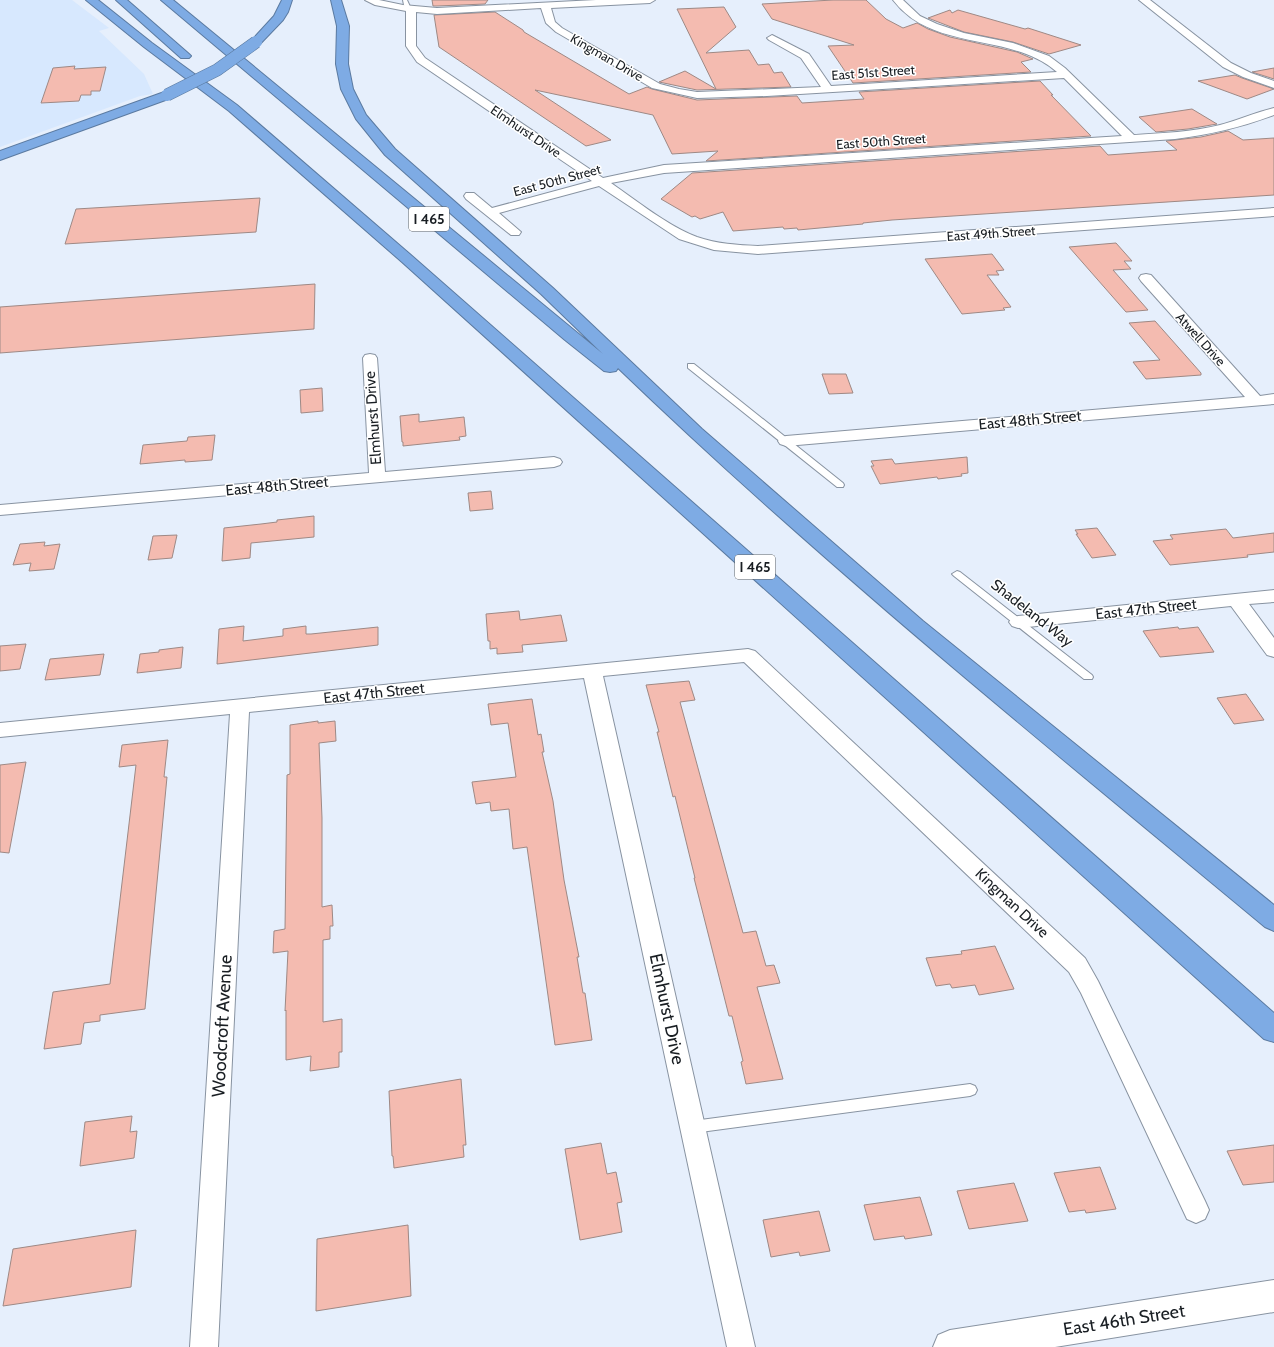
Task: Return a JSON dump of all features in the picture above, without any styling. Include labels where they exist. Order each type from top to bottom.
[{"type":"highway","points":[[91,0],[148,45],[233,108]]},
{"type":"highway","name":"I 465","points":[[121,0],[187,58],[233,108],[425,274],[1274,1030]]},
{"type":"highway","name":"I 465","points":[[166,0],[571,337],[696,433],[916,626],[1274,920]]},
{"type":"highway","points":[[0,156],[167,95],[217,70],[256,42],[272,26],[286,5],[287,0]]},
{"type":"highway","points":[[336,0],[343,26],[342,64],[347,89],[360,116],[374,134],[390,152],[547,291],[696,433]]},
{"type":"street","points":[[370,0],[437,10],[650,0]]},
{"type":"street","points":[[898,0],[915,16],[928,24],[945,30],[1021,48],[1046,58],[1066,75],[1131,139]]},
{"type":"street","points":[[1144,0],[1224,63],[1248,75],[1274,85]]},
{"type":"street","name":"Elmhurst Drive","points":[[408,5],[412,13],[411,46],[422,60],[677,233],[709,245]]},
{"type":"street","name":"Kingman Drive","points":[[546,5],[551,23],[559,30],[656,86],[683,93]]},
{"type":"street","points":[[772,38],[806,56],[828,89]]},
{"type":"street","name":"East 51st Street","points":[[683,93],[716,95],[1066,75]]},
{"type":"street","name":"East 50th Street","points":[[490,212],[601,182],[642,172],[664,169],[1175,136],[1210,132],[1271,114]]},
{"type":"street","points":[[470,196],[515,232]]},
{"type":"street","name":"East 49th Street","points":[[709,245],[758,250],[1274,212]]},
{"type":"street","name":"Atwell Drive","points":[[1146,278],[1256,400]]},
{"type":"street","name":"Elmhurst Drive","points":[[370,358],[377,477]]},
{"type":"street","name":"East 48th Street","points":[[786,441],[1274,399]]},
{"type":"street","name":"East 48th Street","points":[[0,510],[554,462]]},
{"type":"street","name":"East 47th Street","points":[[1018,622],[1274,596]]},
{"type":"street","points":[[1236,600],[1274,651]]},
{"type":"street","name":"Kingman Drive","points":[[748,655],[1077,965],[1090,988],[1196,1210]]},
{"type":"street","name":"East 47th Street","points":[[0,730],[748,655]]},
{"type":"street","name":"Elmhurst Drive","points":[[592,671],[741,1347]]},
{"type":"street","name":"Woodcroft Avenue","points":[[204,1347],[240,706]]},
{"type":"street","name":"East 46th Street","points":[[950,1347],[1273,1298]]},
{"type":"lane","points":[[691,366],[840,485]]},
{"type":"lane","name":"Shadeland Way","points":[[957,574],[1088,677]]},
{"type":"lane","points":[[693,1127],[970,1090]]},
{"type":"shaded area","points":[[0,0],[72,0],[109,28],[99,31],[144,74],[153,94],[140,96],[0,147]]},
{"type":"building","points":[[432,0],[488,0],[485,4],[433,6]]},
{"type":"building","points":[[833,0],[866,0],[886,19],[903,28],[917,23],[928,29],[950,37],[1017,52],[1033,59],[1021,62],[1031,72],[853,83],[828,46],[854,45],[772,19],[762,4]]},
{"type":"building","points":[[724,7],[736,27],[706,53],[749,50],[758,65],[769,64],[774,73],[782,72],[791,87],[697,90],[659,82],[685,71],[716,89],[677,9]]},
{"type":"building","points":[[950,10],[952,13],[958,10],[1025,29],[1028,28],[1081,45],[1049,54],[1013,42],[964,32],[928,18]]},
{"type":"building","points":[[495,12],[524,32],[629,94],[647,87],[697,100],[797,96],[802,103],[864,99],[859,92],[1040,81],[1053,95],[1051,95],[1091,136],[706,161],[718,151],[672,154],[653,115],[535,90],[611,140],[586,146],[439,47],[434,15]]},
{"type":"building","points":[[75,66],[74,69],[106,67],[100,91],[91,91],[91,95],[81,95],[79,101],[41,103],[53,68]]},
{"type":"building","points":[[1274,68],[1274,79],[1252,72]]},
{"type":"building","points":[[1235,75],[1274,89],[1247,99],[1198,81]]},
{"type":"building","points":[[1192,109],[1217,124],[1156,132],[1139,117]]},
{"type":"building","points":[[1228,131],[1243,140],[1274,138],[1274,195],[892,220],[798,230],[797,228],[784,229],[783,227],[733,231],[723,212],[700,219],[695,216],[692,217],[661,199],[692,173],[1100,146],[1108,155],[1177,150],[1166,141],[1201,137]]},
{"type":"building","points":[[260,198],[256,232],[65,244],[76,209]]},
{"type":"building","points":[[1116,243],[1132,261],[1124,261],[1131,269],[1113,270],[1148,310],[1126,312],[1069,247]]},
{"type":"building","points":[[992,254],[1004,270],[996,271],[999,275],[987,275],[1011,307],[1003,308],[1005,310],[962,314],[925,259]]},
{"type":"building","points":[[315,284],[314,329],[0,353],[0,307]]},
{"type":"building","points":[[1155,321],[1201,373],[1201,375],[1146,379],[1133,362],[1160,360],[1129,323]]},
{"type":"building","points":[[822,374],[846,374],[853,393],[829,394]]},
{"type":"building","points":[[322,388],[323,411],[301,413],[300,390]]},
{"type":"building","points":[[419,414],[419,422],[464,417],[466,436],[459,437],[460,440],[403,446],[400,416]]},
{"type":"building","points":[[215,435],[212,460],[185,462],[185,460],[140,464],[143,445],[187,441],[188,437]]},
{"type":"building","points":[[967,457],[968,473],[961,474],[962,476],[938,479],[937,477],[880,484],[871,466],[874,466],[871,461],[892,459],[895,464]]},
{"type":"building","points":[[491,491],[493,509],[470,511],[468,493]]},
{"type":"building","points":[[314,516],[314,537],[251,543],[250,558],[222,561],[224,528]]},
{"type":"building","points":[[1097,528],[1116,555],[1092,558],[1076,534],[1078,534],[1075,530]]},
{"type":"building","points":[[1226,529],[1233,538],[1274,533],[1274,552],[1247,555],[1248,557],[1170,565],[1153,541],[1173,539],[1170,535]]},
{"type":"building","points":[[177,535],[172,558],[148,560],[153,536]]},
{"type":"building","points":[[45,542],[44,546],[60,544],[54,569],[29,571],[31,563],[13,565],[20,544]]},
{"type":"building","points":[[519,611],[520,620],[561,615],[567,641],[522,645],[523,652],[497,654],[497,648],[490,649],[486,614]]},
{"type":"building","points":[[244,626],[243,641],[283,636],[283,629],[306,626],[306,634],[378,627],[378,645],[217,664],[219,629]]},
{"type":"building","points":[[1178,627],[1179,629],[1198,627],[1214,652],[1160,657],[1143,631]]},
{"type":"building","points":[[26,644],[20,669],[0,671],[0,646]]},
{"type":"building","points":[[183,647],[181,668],[137,673],[140,654]]},
{"type":"building","points":[[104,654],[100,675],[45,680],[50,659]]},
{"type":"building","points":[[689,681],[695,700],[680,702],[743,933],[756,931],[766,966],[774,965],[780,983],[757,987],[783,1079],[746,1084],[741,1062],[743,1061],[732,1016],[729,1016],[646,685]]},
{"type":"building","points":[[1246,694],[1264,720],[1234,724],[1217,698]]},
{"type":"building","points":[[532,699],[538,735],[541,734],[544,752],[542,752],[553,801],[564,880],[579,957],[577,957],[583,993],[585,993],[592,1040],[555,1045],[527,847],[513,849],[509,809],[491,811],[490,802],[476,804],[472,782],[516,777],[508,723],[491,725],[488,704]]},
{"type":"building","points":[[318,721],[318,723],[335,721],[336,741],[319,743],[322,818],[322,907],[332,905],[333,926],[330,926],[330,939],[323,940],[323,1022],[342,1019],[342,1052],[339,1052],[339,1067],[310,1071],[311,1056],[286,1060],[286,1010],[285,1011],[288,951],[273,953],[274,931],[285,929],[287,775],[290,774],[290,725]]},
{"type":"building","points":[[168,740],[164,777],[167,777],[145,1009],[100,1015],[100,1021],[84,1023],[81,1044],[44,1049],[53,992],[110,984],[136,765],[119,767],[122,745]]},
{"type":"building","points":[[26,762],[9,853],[0,852],[0,765]]},
{"type":"building","points":[[995,946],[1014,989],[979,995],[975,985],[952,988],[950,984],[936,986],[926,958],[962,954],[961,951]]},
{"type":"building","points":[[461,1079],[466,1145],[463,1145],[464,1157],[394,1168],[392,1156],[389,1091]]},
{"type":"building","points":[[132,1116],[130,1132],[137,1131],[134,1158],[80,1166],[85,1122]]},
{"type":"building","points":[[601,1143],[607,1174],[616,1172],[622,1202],[617,1203],[622,1232],[580,1240],[565,1149]]},
{"type":"building","points":[[1274,1145],[1274,1182],[1243,1185],[1227,1151]]},
{"type":"building","points":[[1100,1167],[1116,1209],[1086,1213],[1085,1210],[1069,1212],[1054,1173]]},
{"type":"building","points":[[1014,1183],[1028,1221],[969,1229],[957,1191]]},
{"type":"building","points":[[920,1197],[932,1235],[905,1239],[904,1236],[874,1240],[864,1205]]},
{"type":"building","points":[[819,1211],[830,1251],[800,1256],[799,1252],[771,1257],[763,1220]]},
{"type":"building","points":[[408,1225],[411,1296],[316,1311],[317,1239]]},
{"type":"building","points":[[136,1230],[131,1287],[3,1306],[13,1249]]}]
